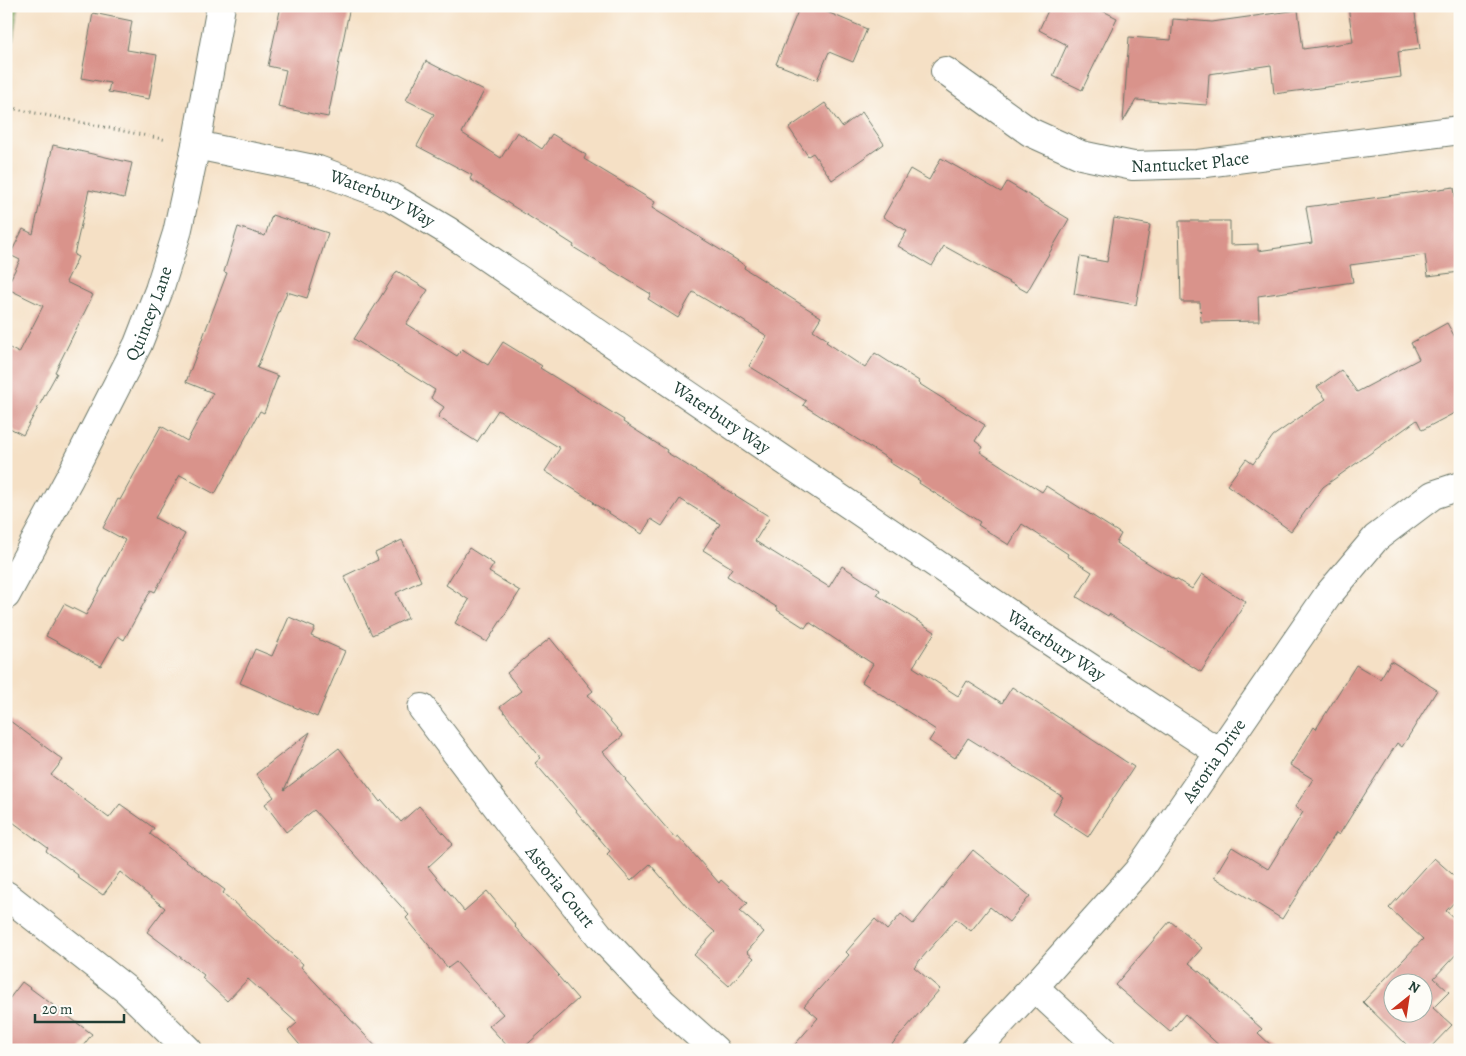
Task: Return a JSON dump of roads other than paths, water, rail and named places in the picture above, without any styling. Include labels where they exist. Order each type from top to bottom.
[{"type":"street","name":"Quincey Lane","points":[[6,595],[70,478],[138,344],[158,290],[177,233],[196,146],[221,6]]},
{"type":"street","name":"Nantucket Place","points":[[945,71],[1030,132],[1081,155],[1133,166],[1198,164],[1460,130]]},
{"type":"street","name":"Waterbury Way","points":[[196,146],[318,170],[391,198],[440,226],[1042,636],[1220,753]]},
{"type":"street","name":"Astoria Drive","points":[[975,1050],[1138,871],[1328,595],[1376,538],[1433,496],[1460,486]]},
{"type":"street","name":"Astoria Court","points":[[422,708],[511,825],[599,935],[664,1004],[716,1050]]},
{"type":"street","points":[[6,895],[128,991],[188,1050]]},
{"type":"street","points":[[1034,987],[1102,1050]]}]
